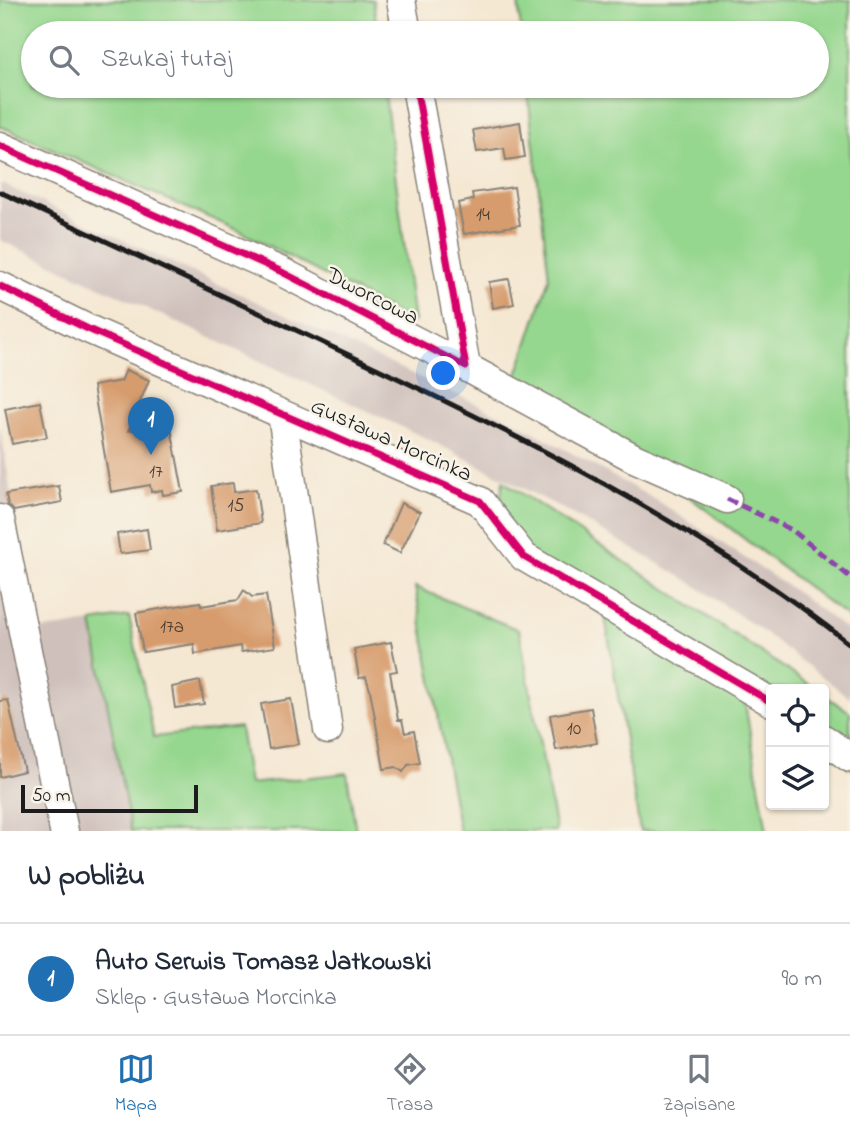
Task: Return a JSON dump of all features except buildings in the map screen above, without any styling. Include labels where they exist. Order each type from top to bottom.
[{"type":"street","points":[[401,0],[405,21]]},
{"type":"street","name":"Dworcowa","points":[[418,98],[466,367]]},
{"type":"street","name":"Dworcowa","points":[[0,146],[280,271],[466,367]]},
{"type":"street","name":"Gustawa Morcinka","points":[[0,286],[88,329],[480,501],[524,557],[766,699]]},
{"type":"street","points":[[466,367],[634,458],[727,499]]},
{"type":"street","points":[[282,414],[328,730]]},
{"type":"street","points":[[0,519],[64,831]]},
{"type":"street","points":[[829,743],[850,758]]},
{"type":"shaded area","points":[[0,183],[521,425],[656,500],[789,587],[850,632],[850,698],[758,628],[690,582],[567,511],[434,442],[0,240]]},
{"type":"shaded area","points":[[0,425],[33,631],[92,622],[131,831],[0,831]]},
{"type":"green space","points":[[0,0],[373,0],[376,21],[21,21],[21,98],[386,98],[414,322],[242,232],[0,126]]},
{"type":"green space","points":[[518,0],[850,0],[850,619],[605,433],[515,381],[549,278],[528,98],[829,98],[829,21],[520,21]]},
{"type":"green space","points":[[503,481],[808,684],[766,684],[766,690],[743,692],[767,831],[640,831],[605,616],[494,542]]},
{"type":"green space","points":[[415,587],[519,630],[556,831],[459,831]]},
{"type":"green space","points":[[129,616],[154,737],[240,727],[249,784],[347,773],[356,831],[131,831],[92,622]]},
{"type":"green space","points":[[829,698],[850,712],[850,768],[829,752]]},
{"type":"railway","points":[[0,192],[456,406],[592,477],[724,555],[850,644]]},
{"type":"marked path","points":[[727,499],[792,530],[850,577]]},
{"type":"cycle path","points":[[0,146],[280,271],[466,367],[418,98]]},
{"type":"cycle path","points":[[0,286],[88,329],[480,501],[524,557],[766,699]]},
{"type":"place","name":"Auto Serwis Tomasz Jatkowski","points":[[151,455]]}]
